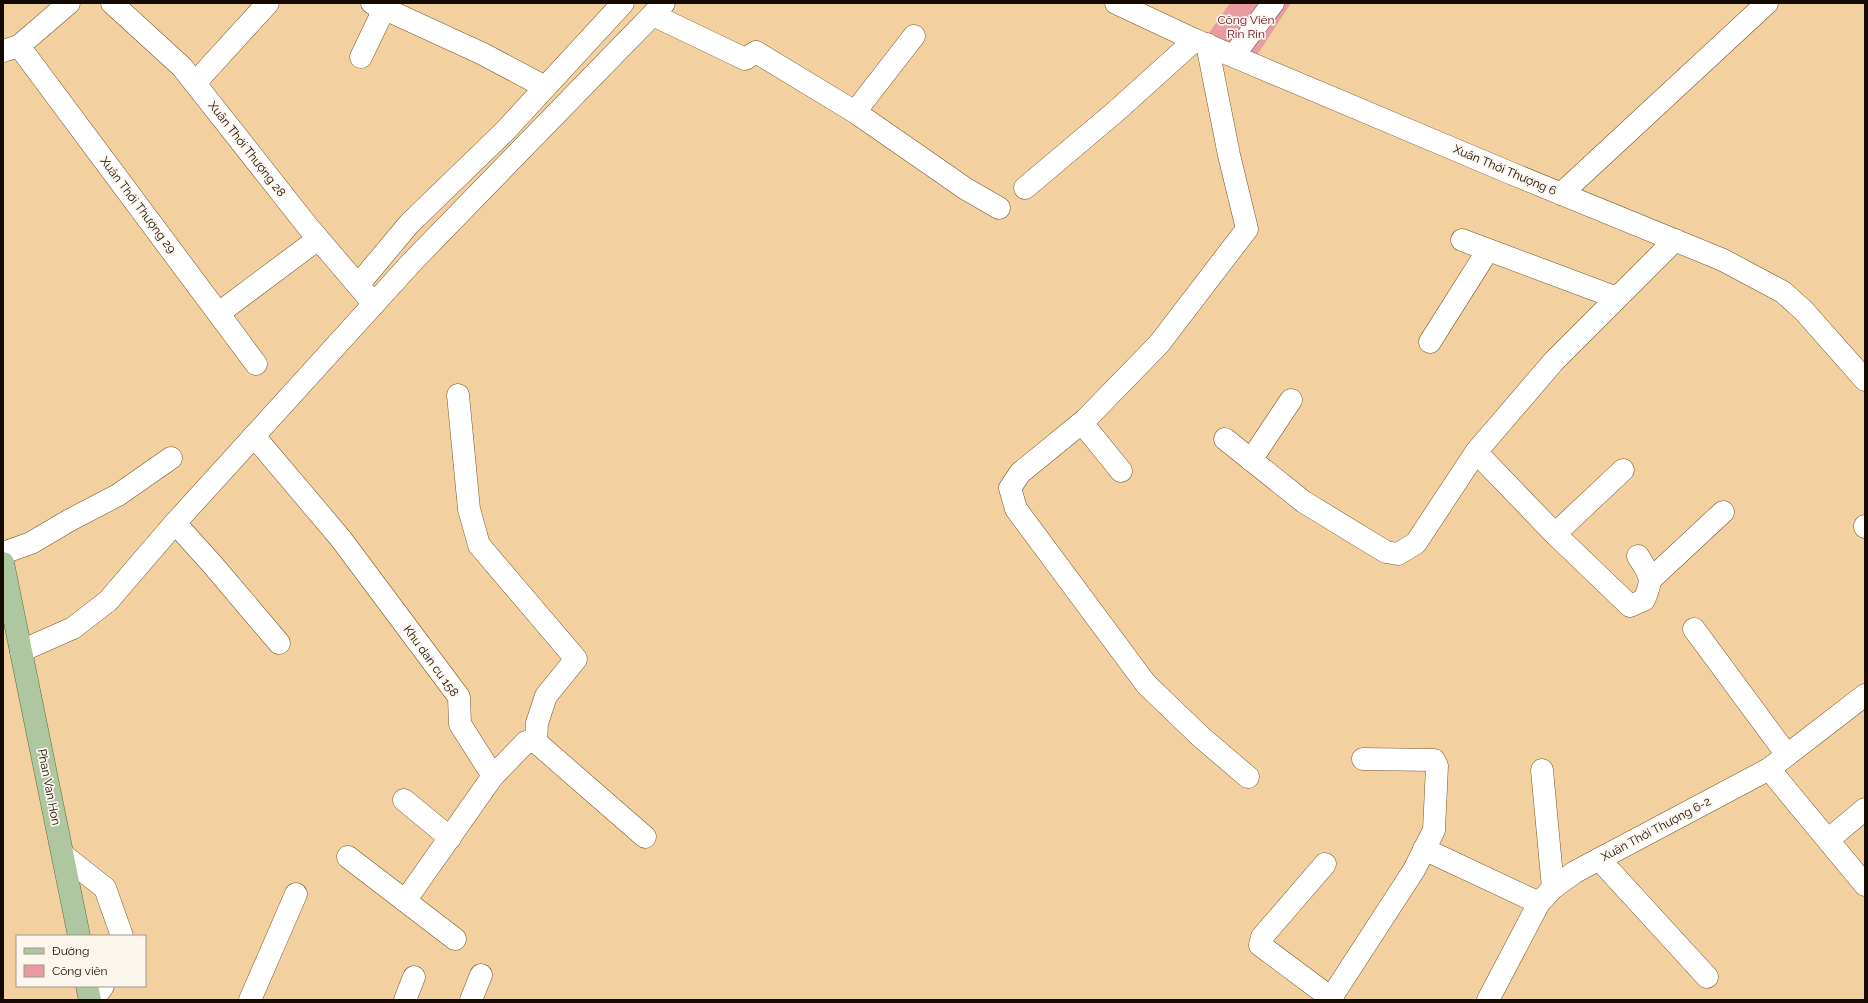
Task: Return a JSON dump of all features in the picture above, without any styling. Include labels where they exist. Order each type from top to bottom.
[{"type":"main road","points":[[3,563],[9,602]]},
{"type":"main road","name":"Phan Van Hon","points":[[9,602],[20,645],[79,935]]},
{"type":"main road","points":[[88,987],[90,1000]]},
{"type":"street","points":[[11,49],[69,3]]},
{"type":"street","name":"Xuân Thới Thượng 28","points":[[112,3],[182,67],[318,239],[374,304]]},
{"type":"street","points":[[195,84],[268,3]]},
{"type":"street","points":[[358,285],[409,224],[505,131],[623,3]]},
{"type":"street","name":"Xuân Thới Thượng 6","points":[[1116,3],[1201,42],[1561,194],[1724,260],[1783,292],[1804,311],[1865,380]]},
{"type":"street","points":[[1234,55],[1273,3]]},
{"type":"street","points":[[1561,194],[1767,3]]},
{"type":"street","points":[[361,57],[378,6],[483,54],[546,87]]},
{"type":"street","points":[[20,645],[73,628],[108,601],[175,523],[417,257],[658,9],[745,59],[756,52],[855,112],[966,189],[998,208]]},
{"type":"street","points":[[608,19],[631,38]]},
{"type":"street","points":[[855,112],[914,36]]},
{"type":"street","points":[[1025,188],[1201,42],[1247,229],[1159,344],[1082,423],[1020,473],[1010,488],[1016,510],[1146,684],[1201,737],[1248,777]]},
{"type":"street","name":"Xuân Thới Thượng 29","points":[[11,49],[219,313],[256,364]]},
{"type":"street","points":[[219,313],[318,239]]},
{"type":"street","points":[[1462,240],[1617,298]]},
{"type":"street","points":[[1225,439],[1304,502],[1386,552],[1398,554],[1416,543],[1476,452],[1554,361],[1675,240]]},
{"type":"street","points":[[1430,342],[1488,250]]},
{"type":"street","points":[[458,395],[469,509],[479,544],[576,659],[546,696],[537,723],[536,742]]},
{"type":"street","points":[[1251,460],[1290,400]]},
{"type":"street","points":[[1082,423],[1121,471]]},
{"type":"street","name":"Khu dan cu 158","points":[[254,436],[341,539],[459,698],[460,724],[493,776]]},
{"type":"street","points":[[1476,452],[1555,534],[1630,606],[1644,600],[1651,585],[1650,575],[1638,556]]},
{"type":"street","points":[[3,553],[31,543],[70,520],[118,495],[171,458]]},
{"type":"street","points":[[1555,534],[1623,470]]},
{"type":"street","points":[[1650,580],[1723,512]]},
{"type":"street","points":[[175,523],[279,643]]},
{"type":"street","points":[[1694,628],[1787,755]]},
{"type":"street","name":"Xuân Thới Thượng 6-2","points":[[1488,1000],[1546,896],[1575,872],[1769,769],[1865,695]]},
{"type":"street","points":[[405,901],[493,776],[526,742],[536,742],[645,837]]},
{"type":"street","points":[[1325,864],[1262,937],[1260,945],[1332,999],[1414,870],[1434,830],[1437,766],[1434,760],[1363,759]]},
{"type":"street","points":[[1769,769],[1865,885]]},
{"type":"street","points":[[1424,849],[1546,896],[1542,770]]},
{"type":"street","points":[[404,800],[450,838]]},
{"type":"street","points":[[1828,840],[1865,809]]},
{"type":"street","points":[[63,855],[105,888],[122,935]]},
{"type":"street","points":[[348,856],[455,939]]},
{"type":"street","points":[[1600,859],[1707,977]]},
{"type":"street","points":[[250,1000],[296,894]]},
{"type":"street","points":[[471,1000],[481,975]]},
{"type":"street","points":[[406,1000],[414,977]]},
{"type":"street","points":[[93,1000],[102,987]]},
{"type":"green space","name":"Công Viên Rin Rin","points":[[1230,3],[1291,3],[1255,58],[1209,33]]}]
